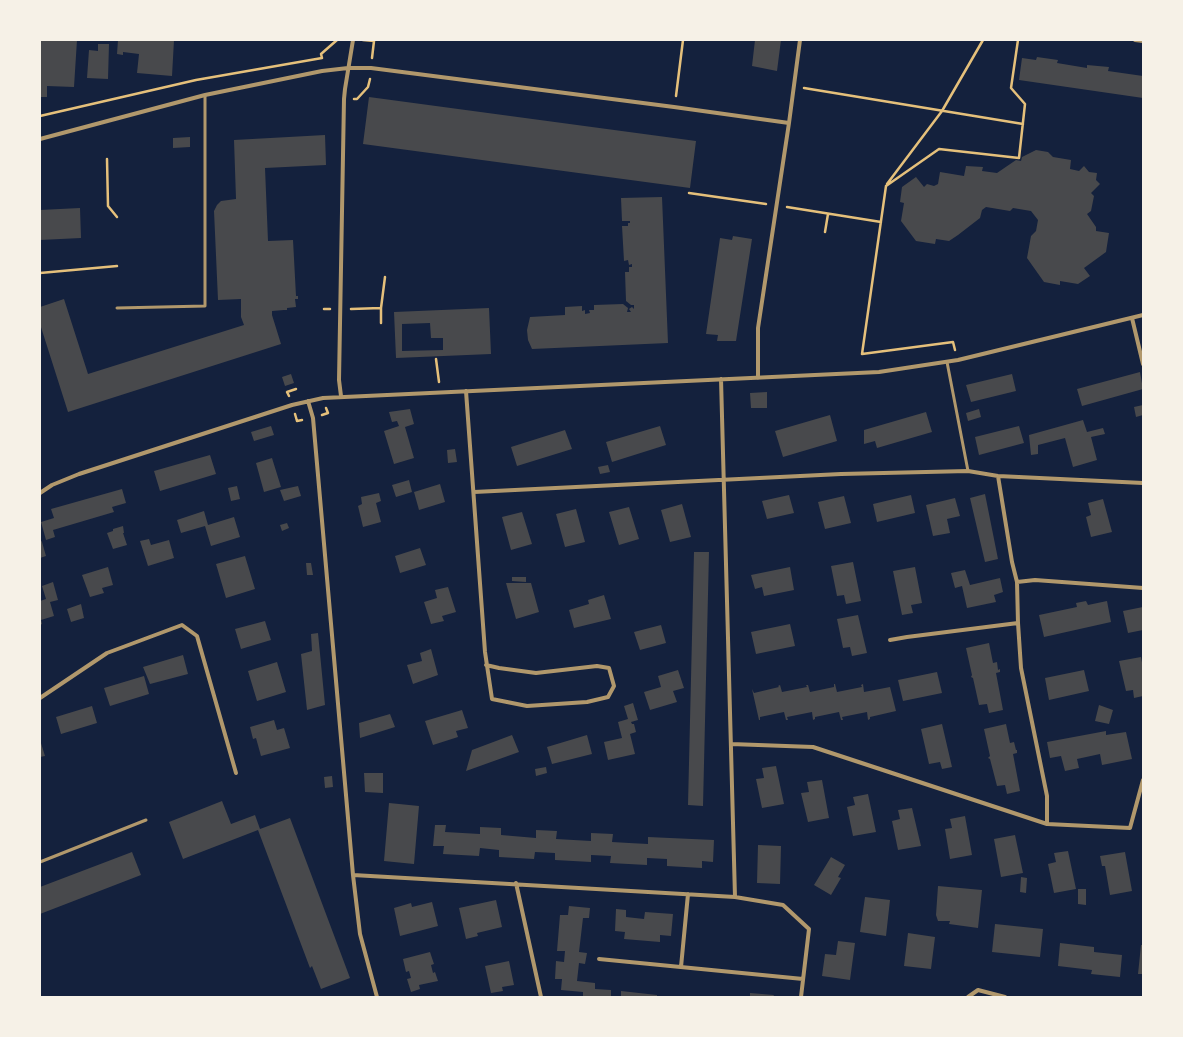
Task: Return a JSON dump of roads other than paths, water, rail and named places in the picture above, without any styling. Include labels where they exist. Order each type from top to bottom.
[{"type":"street","points":[[341,396],[339,380],[344,99],[353,40]]},
{"type":"street","points":[[758,378],[758,328],[800,40]]},
{"type":"street","points":[[1135,40],[1143,41]]},
{"type":"street","points":[[40,139],[205,96],[348,68],[371,68],[789,123]]},
{"type":"street","points":[[40,493],[52,485],[79,474],[308,401],[341,396],[879,372],[958,360],[1143,315]]},
{"type":"street","points":[[1132,318],[1143,364]]},
{"type":"street","points":[[721,379],[735,897]]},
{"type":"street","points":[[466,391],[486,665],[492,699],[527,706],[586,702],[608,697],[614,686],[610,668],[596,666],[536,673],[486,665]]},
{"type":"street","points":[[308,401],[312,418],[353,875],[360,934],[377,997]]},
{"type":"street","points":[[474,492],[840,474],[968,471],[998,476],[1143,483]]},
{"type":"street","points":[[998,476],[1017,582],[1021,668],[1047,796],[1047,824]]},
{"type":"street","points":[[1017,582],[1035,580],[1143,588]]},
{"type":"street","points":[[890,640],[1018,623]]},
{"type":"street","points":[[40,698],[107,653],[182,625],[197,636],[236,773]]},
{"type":"street","points":[[731,744],[813,747],[1047,824],[1130,828],[1143,780]]},
{"type":"street","points":[[353,875],[516,883],[735,897],[783,905],[809,929],[801,997]]},
{"type":"street","points":[[516,883],[541,997]]},
{"type":"street","points":[[681,967],[688,894]]},
{"type":"street","points":[[599,959],[803,979]]},
{"type":"street","points":[[968,997],[978,990],[1005,997]]},
{"type":"lane","points":[[117,308],[206,306],[205,96]]},
{"type":"lane","points":[[947,362],[968,471]]},
{"type":"lane","points":[[40,862],[146,820]]}]
